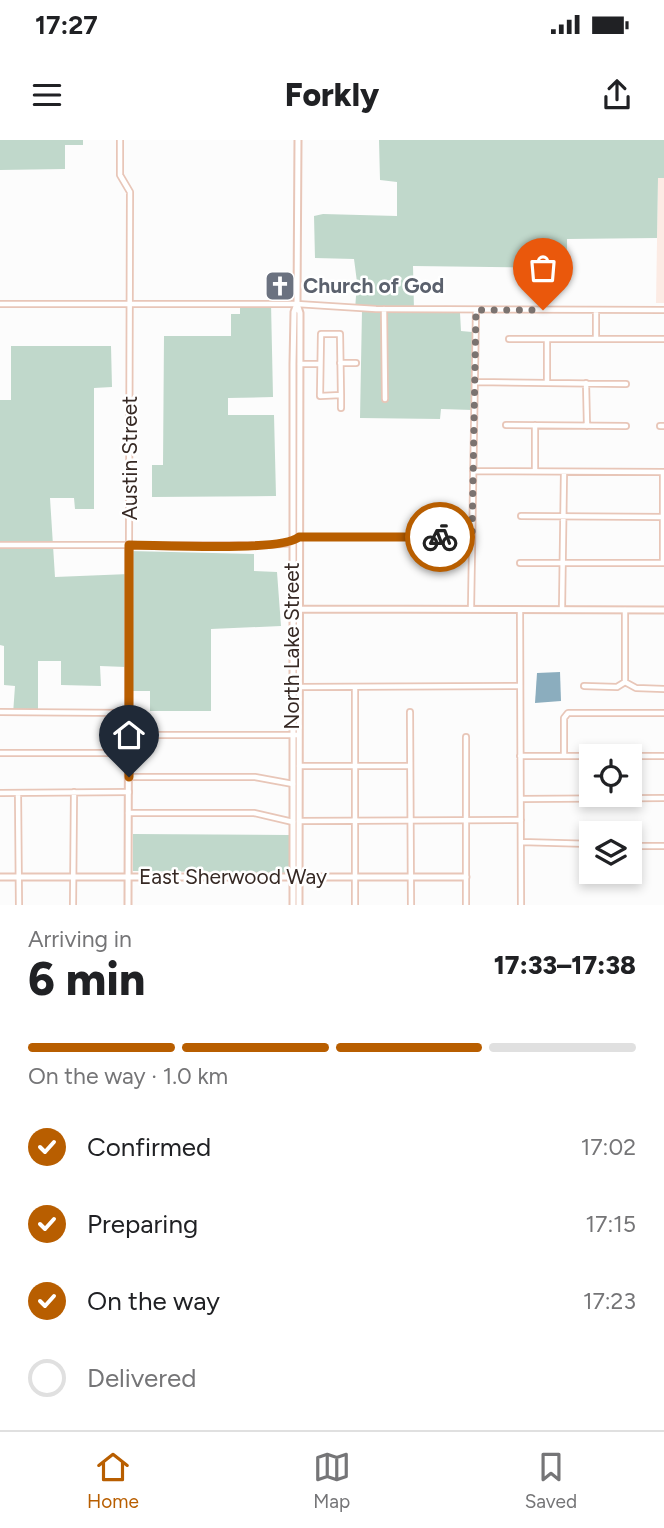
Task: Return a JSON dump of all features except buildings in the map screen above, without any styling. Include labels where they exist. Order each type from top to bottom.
[{"type":"street","name":"Austin Street","points":[[120,140],[120,175],[130,192],[128,905]]},
{"type":"street","name":"North Lake Street","points":[[293,905],[296,822],[295,609],[299,537],[294,312],[297,304],[298,140]]},
{"type":"street","points":[[0,304],[297,304],[384,309],[664,310]]},
{"type":"street","points":[[384,309],[385,399]]},
{"type":"street","points":[[471,609],[476,310]]},
{"type":"street","points":[[596,310],[596,338]]},
{"type":"street","points":[[341,395],[320,396],[321,334],[340,334],[340,363],[341,395],[341,408]]},
{"type":"street","points":[[509,338],[664,338]]},
{"type":"street","points":[[547,338],[547,383]]},
{"type":"street","points":[[340,363],[356,363]]},
{"type":"street","points":[[296,364],[320,364]]},
{"type":"street","name":"North Lake Street","points":[[295,735],[299,687],[293,542],[296,364]]},
{"type":"street","points":[[475,382],[626,384]]},
{"type":"street","points":[[586,383],[587,426]]},
{"type":"street","points":[[506,425],[626,426]]},
{"type":"street","points":[[535,425],[536,471]]},
{"type":"street","points":[[473,471],[664,472],[663,563],[520,562]]},
{"type":"street","points":[[562,609],[564,471]]},
{"type":"street","points":[[293,484],[299,478]]},
{"type":"street","points":[[521,516],[664,517]]},
{"type":"street","points":[[0,545],[269,545],[293,542],[299,537],[472,537]]},
{"type":"street","points":[[295,609],[664,610]]},
{"type":"street","points":[[520,610],[521,905]]},
{"type":"street","points":[[625,610],[625,682]]},
{"type":"street","points":[[584,686],[617,687],[625,682]]},
{"type":"street","points":[[625,682],[636,688],[664,689]]},
{"type":"street","points":[[299,687],[520,686]]},
{"type":"street","points":[[355,687],[355,905]]},
{"type":"street","points":[[0,712],[129,713]]},
{"type":"street","points":[[410,712],[411,905]]},
{"type":"street","points":[[564,756],[565,715],[664,713]]},
{"type":"street","points":[[129,735],[295,735]]},
{"type":"street","points":[[466,737],[466,905]]},
{"type":"street","points":[[0,753],[129,753]]},
{"type":"street","points":[[520,756],[579,756]]},
{"type":"street","points":[[642,756],[664,756]]},
{"type":"street","points":[[296,766],[410,766]]},
{"type":"street","name":"North Lake Street","points":[[296,766],[293,784],[296,822]]},
{"type":"street","points":[[129,777],[255,778],[293,784]]},
{"type":"street","points":[[73,905],[74,792]]},
{"type":"street","points":[[0,793],[128,792]]},
{"type":"street","points":[[18,793],[19,905]]},
{"type":"street","points":[[520,799],[664,798]]},
{"type":"street","points":[[128,813],[254,813],[296,822],[521,820]]},
{"type":"street","points":[[521,842],[579,844]]},
{"type":"street","points":[[642,846],[664,846]]},
{"type":"street","name":"East Sherwood Way","points":[[0,877],[466,877]]},
{"type":"street","name":"North Lake Street","points":[[295,878],[299,905]]},
{"type":"shaded area","points":[[658,178],[664,178],[664,303],[656,303]]},
{"type":"green space","points":[[0,140],[83,140],[83,145],[65,145],[65,169],[0,170]]},
{"type":"green space","points":[[379,140],[664,140],[664,178],[658,178],[657,238],[567,239],[567,268],[413,266],[414,310],[460,313],[461,331],[472,332],[472,410],[441,409],[440,419],[360,418],[362,310],[355,310],[357,282],[354,259],[315,258],[314,216],[397,216],[397,182],[380,180]]},
{"type":"green space","points":[[271,303],[273,397],[228,398],[228,415],[274,415],[276,496],[152,497],[152,465],[163,465],[164,336],[231,336],[231,314],[240,314],[240,305]]},
{"type":"green space","points":[[11,346],[111,346],[112,387],[94,388],[94,509],[75,509],[74,498],[50,498],[55,577],[129,574],[130,551],[254,554],[254,571],[277,572],[281,626],[211,629],[211,711],[150,711],[150,691],[127,691],[126,667],[100,666],[101,686],[61,685],[61,661],[38,661],[38,714],[13,714],[15,686],[4,685],[4,646],[0,645],[0,400],[11,400]]},
{"type":"green space","points":[[133,834],[289,835],[290,873],[133,871]]},
{"type":"water","points":[[560,672],[561,701],[535,703],[537,673]]},
{"type":"way so far","points":[[440,537],[472,537],[476,310],[543,310]]},
{"type":"place","name":"Church of God","points":[[280,286]]},
{"type":"route","points":[[129,777],[129,545],[269,545],[293,542],[299,537],[440,537]]}]
